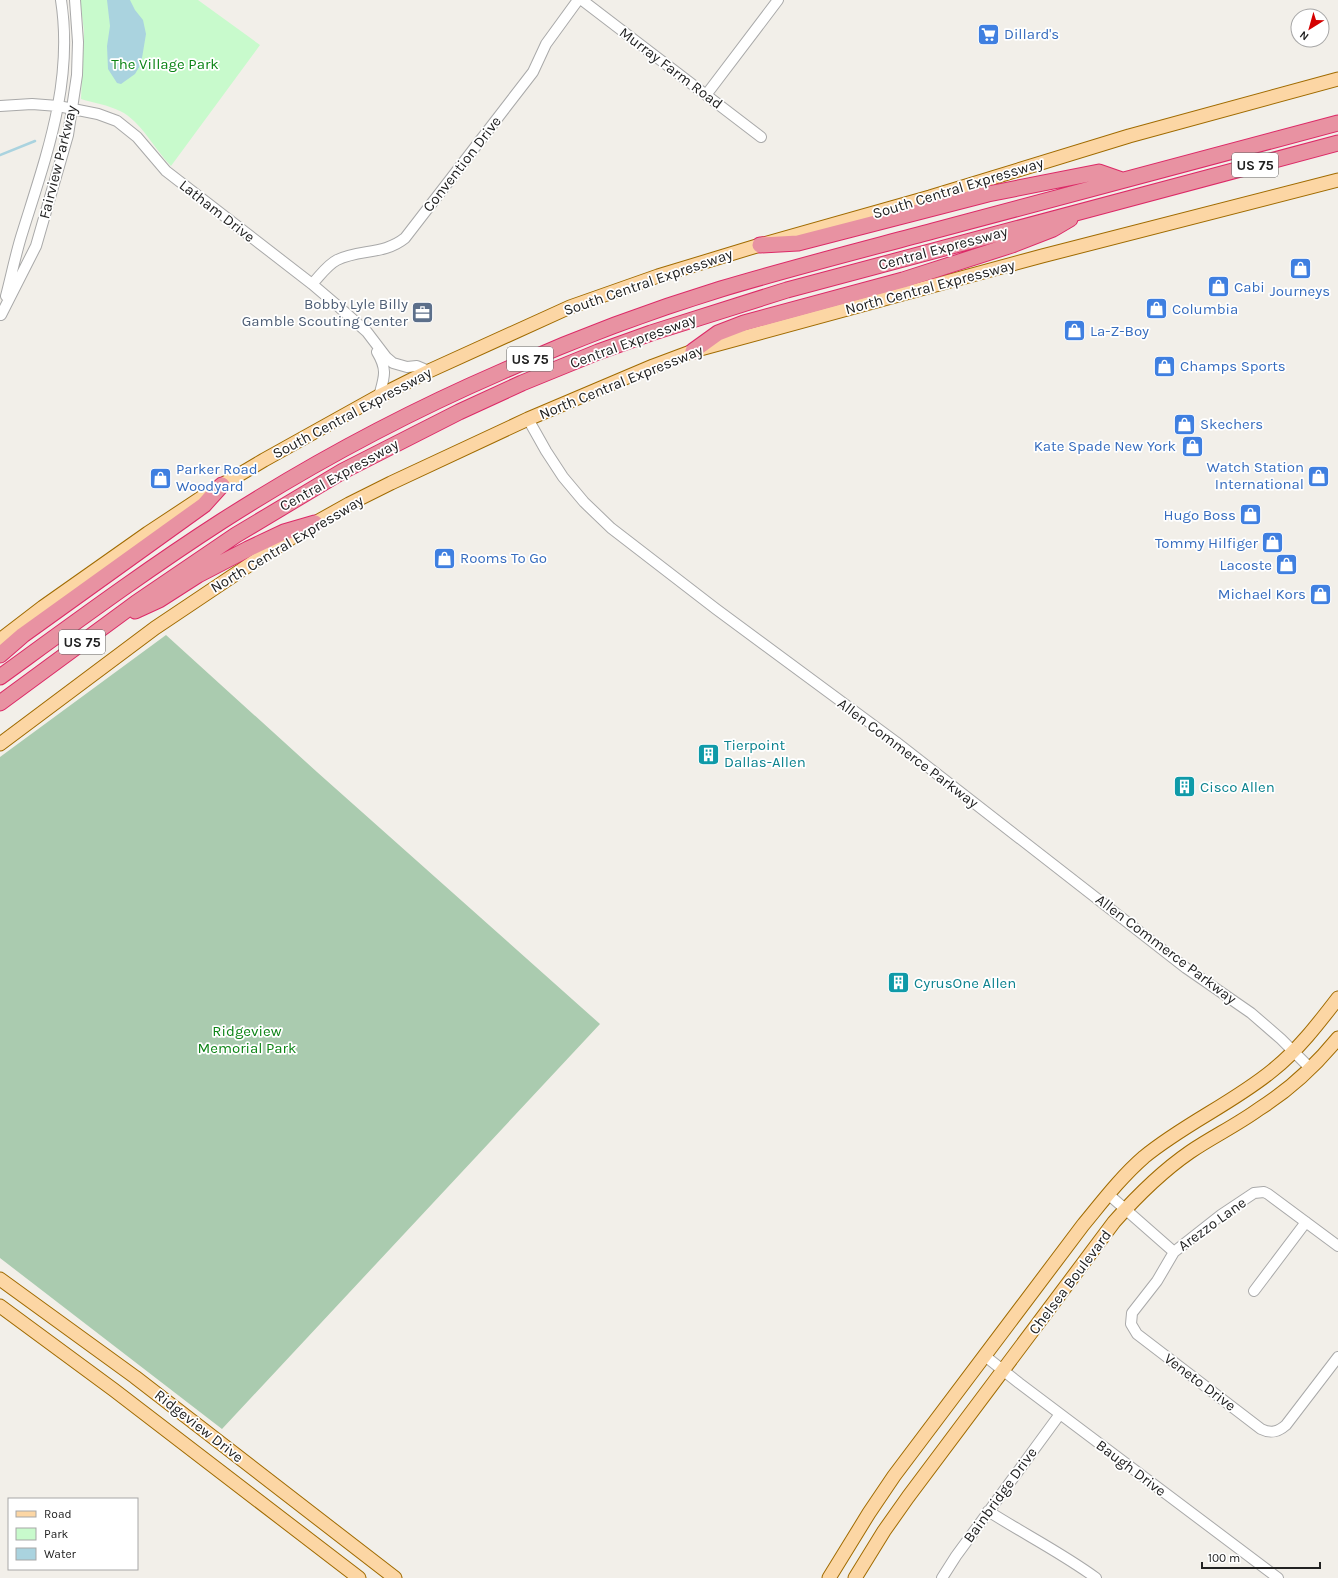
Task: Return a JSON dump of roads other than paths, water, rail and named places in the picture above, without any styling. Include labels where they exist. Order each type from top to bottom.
[{"type":"highway","name":"Central Expressway","points":[[0,677],[151,568],[260,497],[373,433],[424,407],[496,374],[610,327],[718,290],[1338,123]]},
{"type":"highway","name":"Central Expressway","points":[[0,703],[168,580],[236,535],[317,486],[427,428],[522,383],[605,350],[704,315],[787,290],[1338,143]]},
{"type":"highway","points":[[760,245],[798,243],[988,194],[1099,172],[1122,180]]},
{"type":"highway","points":[[693,351],[718,333],[744,323],[903,280],[1012,245],[1053,229],[1088,209]]},
{"type":"highway","points":[[0,655],[23,635],[204,505],[222,485]]},
{"type":"highway","points":[[110,622],[159,600],[198,576],[248,549],[284,532],[315,523]]},
{"type":"main road","name":"South Central Expressway","points":[[0,640],[43,607],[148,533],[222,485],[264,460],[379,396],[429,371],[570,308],[658,276],[760,245],[930,197],[1129,136],[1338,79]]},
{"type":"main road","name":"North Central Expressway","points":[[0,744],[155,628],[315,523],[392,483],[528,419],[653,366],[693,351],[1020,262],[1338,180]]},
{"type":"main road","name":"Chelsea Boulevard","points":[[829,1578],[894,1476],[1108,1194],[1128,1172],[1154,1150],[1180,1131],[1256,1083],[1272,1071],[1294,1051],[1338,998]]},
{"type":"main road","name":"Chelsea Boulevard","points":[[855,1578],[908,1497],[1114,1222],[1146,1188],[1172,1165],[1260,1109],[1310,1068],[1338,1038]]},
{"type":"main road","name":"Ridgeview Drive","points":[[0,1279],[135,1377],[395,1578]]},
{"type":"main road","name":"Ridgeview Drive","points":[[0,1306],[114,1390],[359,1578]]},
{"type":"main road","points":[[214,1467],[228,1449]]},
{"type":"street","name":"Fairview Parkway","points":[[1,317],[20,240],[49,147],[58,106],[63,74],[64,42],[61,0]]},
{"type":"street","name":"Fairview Parkway","points":[[1,317],[36,246],[64,151],[78,75],[78,42],[75,0]]},
{"type":"street","name":"Convention Drive","points":[[312,284],[329,265],[338,259],[391,248],[405,238],[533,72],[546,44],[578,0]]},
{"type":"street","name":"Murray Farm Road","points":[[582,0],[761,137]]},
{"type":"street","points":[[706,95],[778,0]]},
{"type":"street","points":[[0,106],[32,104],[58,106]]},
{"type":"street","name":"Latham Drive","points":[[58,106],[98,114],[117,121],[125,126],[137,137],[166,171],[312,284],[367,332],[386,357],[393,363],[407,367],[417,366],[429,371]]},
{"type":"street","name":"Latham Drive","points":[[359,326],[384,366],[384,380],[379,396]]},
{"type":"street","name":"Allen Commerce Parkway","points":[[528,419],[563,477],[592,510],[622,537],[716,609],[896,742],[1194,974],[1262,1021],[1310,1068]]},
{"type":"street","name":"Arezzo Lane","points":[[1131,1324],[1132,1313],[1157,1281],[1174,1252],[1221,1215],[1254,1193],[1261,1192],[1268,1194],[1306,1222]]},
{"type":"street","points":[[1108,1194],[1174,1252]]},
{"type":"street","points":[[1254,1291],[1306,1222],[1338,1246]]},
{"type":"street","name":"Veneto Drive","points":[[1131,1324],[1137,1334],[1261,1429],[1268,1432],[1280,1430],[1286,1425],[1338,1357]]},
{"type":"street","name":"Baugh Drive","points":[[985,1356],[1278,1578]]},
{"type":"street","name":"Bainbridge Drive","points":[[942,1578],[988,1511],[1060,1414]]},
{"type":"street","points":[[988,1511],[1096,1578]]},
{"type":"water","points":[[107,0],[130,0],[135,10],[143,20],[146,34],[141,64],[135,74],[121,84],[117,83],[108,69],[107,46],[110,26]]},
{"type":"waterway","points":[[0,155],[35,141]]},
{"type":"place","name":"Dillard's","points":[[988,34]]},
{"type":"place","name":"Journeys","points":[[1300,268]]},
{"type":"place","name":"Cabi","points":[[1219,287]]},
{"type":"place","name":"Columbia","points":[[1156,309]]},
{"type":"place","name":"Bobby Lyle Billy Gamble Scouting Center","points":[[423,313]]},
{"type":"place","name":"La-Z-Boy","points":[[1075,331]]},
{"type":"place","name":"Champs Sports","points":[[1164,366]]},
{"type":"place","name":"Skechers","points":[[1184,424]]},
{"type":"place","name":"Kate Spade New York","points":[[1192,446]]},
{"type":"place","name":"Watch Station International","points":[[1319,476]]},
{"type":"place","name":"Parker Road Woodyard","points":[[160,478]]},
{"type":"place","name":"Hugo Boss","points":[[1251,515]]},
{"type":"place","name":"Tommy Hilfiger","points":[[1273,543]]},
{"type":"place","name":"Rooms To Go","points":[[445,558]]},
{"type":"place","name":"Lacoste","points":[[1287,565]]},
{"type":"place","name":"Michael Kors","points":[[1321,594]]},
{"type":"place","name":"Tierpoint Dallas-Allen","points":[[709,754]]},
{"type":"place","name":"Cisco Allen","points":[[1185,787]]},
{"type":"place","name":"CyrusOne Allen","points":[[898,983]]},
{"type":"park label","name":"The Village Park","points":[[165,64]]},
{"type":"park label","name":"Ridgeview Memorial Park","points":[[247,1040]]}]
